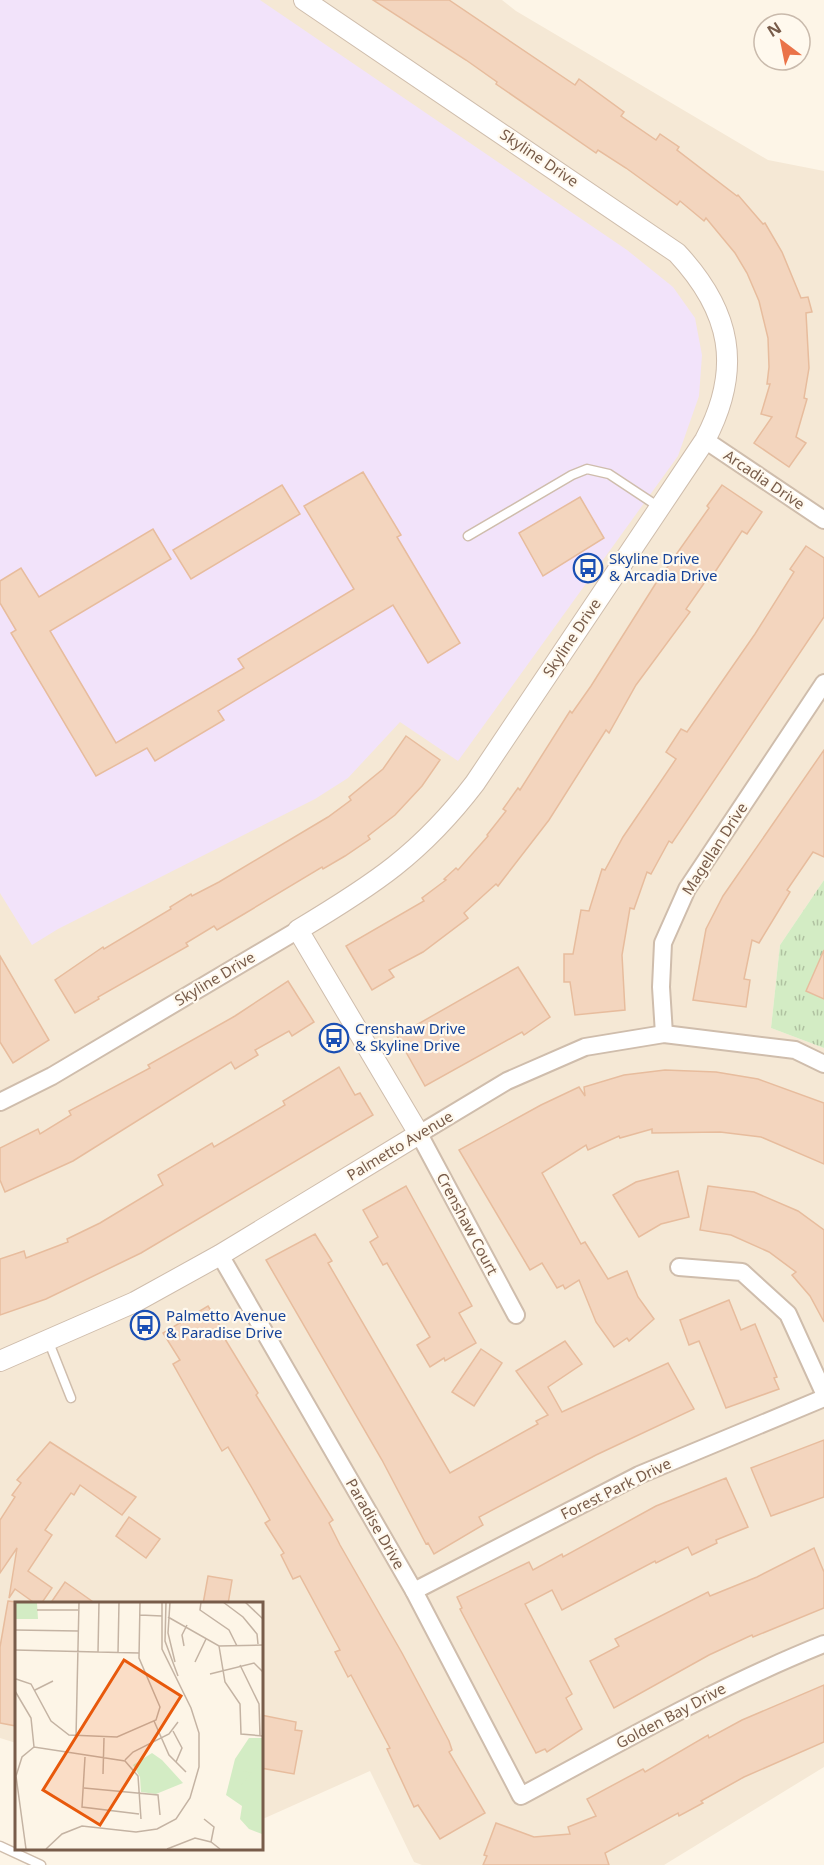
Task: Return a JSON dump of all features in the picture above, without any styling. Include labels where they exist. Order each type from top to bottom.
[{"type":"street","name":"Skyline Drive","points":[[0,1102],[52,1076],[298,930],[398,866],[452,813],[475,783],[705,440],[717,417],[725,391],[728,366],[727,339],[720,313],[708,290],[693,270],[658,238],[304,0]]},
{"type":"street","name":"Arcadia Drive","points":[[705,440],[824,520]]},
{"type":"street","name":"Magellan Drive","points":[[664,1034],[661,987],[663,943],[687,889],[824,683]]},
{"type":"street","points":[[298,930],[419,1134]]},
{"type":"street","name":"Palmetto Avenue","points":[[0,1361],[135,1302],[220,1255],[507,1081],[585,1047],[664,1034],[795,1050],[824,1064]]},
{"type":"street","name":"Crenshaw Court","points":[[419,1134],[516,1315]]},
{"type":"street","name":"Paradise Drive","points":[[220,1255],[414,1592],[521,1796]]},
{"type":"street","points":[[679,1267],[742,1272],[788,1314],[824,1393]]},
{"type":"street","name":"Forest Park Drive","points":[[414,1592],[639,1475],[824,1398]]},
{"type":"street","name":"Golden Bay Drive","points":[[521,1796],[695,1701],[766,1667],[824,1644]]},
{"type":"lane","points":[[468,536],[572,475],[587,469],[609,474],[659,508]]},
{"type":"lane","points":[[48,1340],[71,1398]]},
{"type":"lane","points":[[0,1846],[41,1865]]},
{"type":"shaded area","points":[[0,0],[502,0],[516,11],[768,160],[824,171],[824,880],[780,945],[771,1028],[824,1048],[824,1767],[664,1865],[422,1865],[414,1862],[370,1771],[265,1818],[262,1817],[262,1602],[15,1602],[15,1743],[0,1738]]},
{"type":"shaded area","points":[[0,0],[260,0],[627,250],[673,287],[695,318],[702,355],[699,396],[678,456],[458,761],[400,722],[348,778],[315,799],[58,929],[32,945],[0,893]]},
{"type":"green space","points":[[824,880],[824,1048],[771,1028],[780,945]]},
{"type":"building","points":[[373,0],[449,0],[575,85],[579,79],[624,112],[621,116],[656,140],[660,134],[679,147],[677,150],[738,195],[763,224],[765,223],[782,252],[801,298],[808,297],[812,312],[806,313],[809,368],[804,398],[807,399],[796,437],[806,443],[789,467],[754,443],[772,417],[761,414],[770,384],[767,384],[768,338],[759,301],[747,273],[735,253],[706,218],[704,221],[680,201],[677,205],[598,150],[596,153],[496,84],[497,82],[466,60]]},
{"type":"building","points":[[363,472],[401,535],[397,537],[460,643],[428,663],[393,605],[218,711],[224,720],[155,761],[147,748],[96,776],[11,633],[16,630],[0,603],[0,581],[21,568],[39,597],[153,529],[171,559],[50,631],[116,743],[244,668],[238,659],[354,589],[304,506]]},
{"type":"building","points":[[282,485],[300,514],[191,579],[173,550]]},
{"type":"building","points":[[722,485],[762,512],[747,534],[742,531],[709,581],[707,579],[686,609],[690,612],[636,685],[609,733],[606,730],[549,820],[498,886],[496,884],[464,913],[468,918],[423,952],[389,970],[394,977],[372,990],[346,946],[424,901],[422,898],[446,880],[444,879],[456,868],[458,870],[488,836],[506,811],[503,809],[518,788],[520,790],[570,711],[572,713],[591,686]]},
{"type":"building","points":[[580,497],[604,538],[543,576],[519,533]]},
{"type":"building","points":[[806,546],[824,558],[824,617],[672,843],[669,841],[651,874],[647,872],[634,909],[630,908],[622,955],[625,1010],[575,1015],[570,982],[564,982],[564,954],[573,954],[581,910],[589,911],[602,869],[605,870],[623,837],[676,759],[666,752],[681,729],[687,732],[755,634],[794,572],[790,569]]},
{"type":"building","points":[[406,736],[440,760],[422,786],[395,815],[368,836],[370,839],[345,856],[323,869],[322,867],[217,930],[214,926],[186,943],[188,946],[98,997],[99,999],[75,1013],[55,980],[103,947],[104,949],[171,909],[170,907],[191,894],[192,896],[219,882],[328,817],[351,800],[349,797],[383,769]]},
{"type":"building","points":[[824,750],[824,857],[813,852],[787,890],[790,892],[759,943],[752,940],[744,979],[750,980],[746,1007],[693,1000],[706,929],[723,896]]},
{"type":"building","points":[[824,950],[824,999],[806,991]]},
{"type":"building","points":[[0,956],[49,1040],[13,1063],[0,1042]]},
{"type":"building","points":[[518,967],[550,1017],[524,1035],[522,1032],[425,1086],[397,1036]]},
{"type":"building","points":[[288,981],[314,1022],[292,1036],[289,1031],[255,1050],[258,1055],[235,1069],[231,1062],[73,1161],[5,1192],[0,1180],[0,1148],[38,1129],[40,1134],[71,1115],[69,1111],[150,1068],[148,1065],[235,1016]]},
{"type":"building","points":[[339,1067],[355,1095],[360,1093],[373,1115],[141,1253],[46,1299],[0,1315],[0,1259],[24,1251],[26,1258],[68,1242],[67,1239],[100,1223],[163,1185],[158,1175],[212,1143],[214,1147],[285,1105],[283,1101]]},
{"type":"building","points":[[665,1070],[716,1072],[758,1079],[824,1103],[824,1164],[761,1137],[720,1132],[652,1133],[652,1129],[620,1138],[619,1136],[588,1150],[586,1145],[542,1173],[581,1244],[585,1242],[608,1279],[627,1271],[638,1297],[654,1319],[629,1341],[627,1338],[614,1347],[596,1322],[579,1280],[565,1289],[563,1285],[557,1288],[542,1263],[530,1270],[459,1150],[579,1087],[585,1096],[584,1087],[624,1075]]},
{"type":"building","points":[[678,1171],[689,1217],[661,1224],[639,1237],[613,1195],[636,1182]]},
{"type":"building","points":[[406,1186],[472,1306],[459,1313],[476,1343],[430,1367],[417,1345],[430,1337],[387,1263],[383,1265],[370,1242],[378,1237],[363,1210]]},
{"type":"building","points":[[708,1186],[754,1192],[798,1211],[824,1230],[824,1322],[810,1296],[792,1275],[796,1272],[769,1252],[731,1235],[700,1230]]},
{"type":"building","points":[[315,1234],[332,1261],[328,1263],[450,1473],[538,1424],[536,1421],[548,1415],[516,1371],[565,1341],[582,1364],[548,1387],[562,1412],[668,1363],[694,1409],[596,1455],[479,1517],[483,1525],[434,1554],[428,1543],[426,1544],[382,1460],[266,1260]]},
{"type":"building","points":[[729,1300],[741,1330],[755,1324],[777,1377],[774,1378],[779,1389],[726,1408],[699,1341],[689,1345],[680,1320]]},
{"type":"building","points":[[208,1306],[222,1329],[220,1331],[258,1393],[256,1395],[333,1520],[329,1523],[340,1545],[402,1653],[449,1741],[452,1750],[449,1752],[485,1813],[440,1839],[418,1805],[414,1807],[387,1749],[390,1748],[351,1675],[348,1677],[335,1652],[340,1650],[300,1576],[293,1579],[281,1555],[284,1553],[265,1523],[270,1520],[228,1447],[222,1451],[173,1364],[180,1360],[163,1333]]},
{"type":"building","points":[[481,1349],[502,1363],[474,1406],[452,1392]]},
{"type":"building","points":[[824,1440],[824,1497],[771,1516],[751,1468]]},
{"type":"building","points":[[50,1442],[136,1497],[122,1515],[80,1485],[74,1495],[71,1493],[45,1530],[52,1535],[28,1571],[52,1588],[42,1602],[33,1602],[15,1589],[9,1598],[17,1548],[0,1573],[0,1520],[15,1497],[12,1495],[21,1483],[17,1480]]},
{"type":"building","points":[[726,1478],[748,1527],[716,1540],[717,1543],[692,1555],[688,1547],[656,1563],[655,1561],[562,1610],[552,1590],[525,1604],[572,1694],[566,1698],[582,1729],[547,1752],[545,1749],[536,1753],[460,1609],[462,1608],[457,1597],[529,1562],[533,1570],[562,1554],[563,1557],[656,1506]]},
{"type":"building","points":[[129,1517],[160,1539],[146,1558],[116,1536]]},
{"type":"building","points":[[814,1548],[824,1572],[824,1608],[753,1637],[752,1635],[709,1655],[614,1708],[590,1661],[619,1646],[615,1639],[708,1592],[710,1596],[757,1577]]},
{"type":"building","points":[[208,1576],[232,1580],[228,1602],[203,1602]]},
{"type":"building","points":[[65,1582],[93,1602],[51,1602]]},
{"type":"building","points":[[8,1601],[16,1602],[15,1726],[0,1723],[0,1647]]},
{"type":"building","points":[[824,1685],[824,1742],[744,1777],[701,1801],[703,1803],[679,1816],[678,1813],[605,1853],[609,1865],[483,1865],[487,1856],[484,1855],[496,1823],[534,1837],[570,1834],[568,1827],[596,1816],[587,1799],[643,1769],[645,1772],[708,1735],[709,1738],[742,1720]]},
{"type":"building","points":[[262,1715],[296,1722],[295,1730],[302,1731],[294,1774],[262,1768]]},
{"type":"place","name":"Skyline Drive & Arcadia Drive","points":[[588,568]]},
{"type":"place","name":"Crenshaw Drive & Skyline Drive","points":[[334,1038]]},
{"type":"place","name":"Palmetto Avenue & Paradise Drive","points":[[145,1325]]}]
